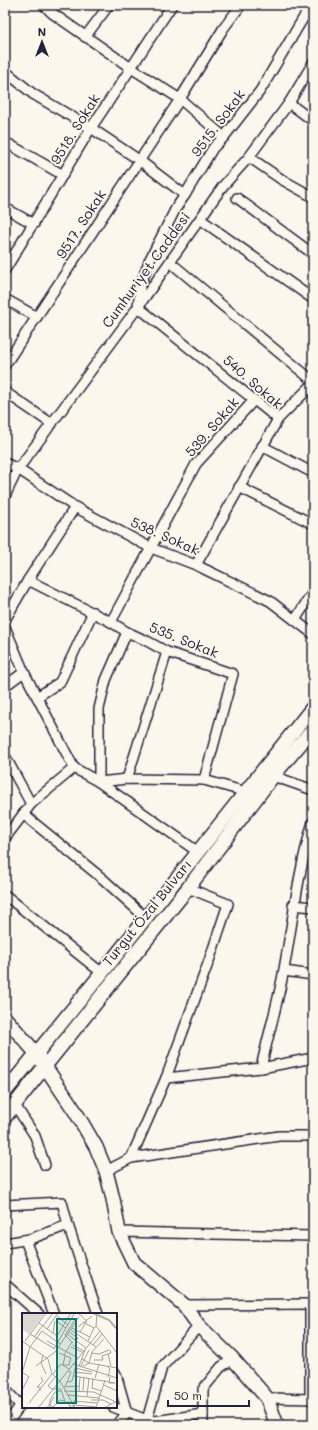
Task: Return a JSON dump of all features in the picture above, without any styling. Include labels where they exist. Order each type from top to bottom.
[{"type":"street","points":[[44,5],[131,68],[180,99],[224,137]]},
{"type":"street","points":[[85,36],[109,5]]},
{"type":"street","name":"9518. Sokak","points":[[5,270],[91,128],[172,5]]},
{"type":"street","name":"9517. Sokak","points":[[5,365],[180,99],[223,29],[241,5]]},
{"type":"street","name":"9515. Sokak","points":[[138,307],[140,287],[149,262],[176,208],[213,148],[224,137],[260,91],[311,5]]},
{"type":"street","name":"Cumhuriyet Caddesi","points":[[5,496],[18,470],[138,307],[223,186],[249,157],[289,103],[313,63]]},
{"type":"street","points":[[5,71],[33,94],[91,128],[139,160],[185,195]]},
{"type":"street","points":[[289,103],[313,121]]},
{"type":"street","points":[[5,142],[63,174]]},
{"type":"street","points":[[249,157],[281,179],[313,197]]},
{"type":"street","points":[[237,198],[313,254]]},
{"type":"street","points":[[5,208],[34,224]]},
{"type":"street","points":[[200,219],[313,299]]},
{"type":"street","points":[[170,262],[313,381]]},
{"type":"street","points":[[5,299],[37,317]]},
{"type":"street","name":"540. Sokak","points":[[138,307],[278,419],[196,565]]},
{"type":"street","points":[[278,419],[313,384]]},
{"type":"street","points":[[5,392],[52,424]]},
{"type":"street","name":"539. Sokak","points":[[111,622],[196,464],[254,400]]},
{"type":"street","points":[[262,446],[313,473]]},
{"type":"street","name":"538. Sokak","points":[[5,463],[74,507],[150,548],[196,565],[270,601],[313,634]]},
{"type":"street","points":[[239,487],[313,524]]},
{"type":"street","points":[[5,620],[28,580],[74,507]]},
{"type":"street","name":"535. Sokak","points":[[28,580],[167,652],[233,674],[204,780]]},
{"type":"street","points":[[295,620],[313,592]]},
{"type":"street","points":[[37,697],[60,682],[92,612]]},
{"type":"street","points":[[5,627],[24,672],[74,768],[99,782],[198,852]]},
{"type":"street","points":[[99,782],[99,709],[106,680],[127,632]]},
{"type":"street","points":[[127,779],[167,652]]},
{"type":"street","points":[[5,686],[24,672]]},
{"type":"street","name":"Turgut Özal Bulvarı","points":[[5,1092],[146,918],[313,707]]},
{"type":"street","name":"Turgut Özal Bulvarı","points":[[5,1117],[188,888],[273,776],[313,729]]},
{"type":"street","points":[[5,756],[31,804]]},
{"type":"street","points":[[5,838],[31,804],[74,768]]},
{"type":"street","points":[[273,776],[313,790]]},
{"type":"street","points":[[99,782],[127,779],[204,780],[246,792]]},
{"type":"street","points":[[23,814],[103,879],[146,918]]},
{"type":"street","points":[[260,1068],[284,971],[293,905],[310,840],[313,822]]},
{"type":"street","points":[[131,1158],[166,1078],[228,904],[188,888]]},
{"type":"street","points":[[5,895],[102,973]]},
{"type":"street","points":[[293,905],[313,907]]},
{"type":"street","points":[[284,971],[313,975]]},
{"type":"street","points":[[5,1018],[45,1066],[75,1111],[96,1147],[106,1171],[119,1232],[134,1263],[184,1305],[199,1326],[233,1359],[267,1398],[277,1425]]},
{"type":"street","points":[[166,1078],[260,1068],[313,1058]]},
{"type":"street","points":[[15,1105],[36,1136],[45,1165]]},
{"type":"street","points":[[106,1171],[131,1158],[279,1136],[313,1136]]},
{"type":"street","points":[[5,1205],[62,1202],[68,1225],[98,1313]]},
{"type":"street","points":[[5,1243],[25,1240],[68,1225]]},
{"type":"street","points":[[119,1232],[313,1236]]},
{"type":"street","points":[[25,1240],[54,1313]]},
{"type":"street","points":[[5,1284],[38,1313]]},
{"type":"street","points":[[184,1305],[312,1304],[312,1399],[267,1398]]},
{"type":"street","points":[[151,1422],[162,1367],[199,1326]]},
{"type":"street","points":[[204,1425],[203,1389],[222,1366],[233,1359]]},
{"type":"street","points":[[117,1378],[127,1413]]},
{"type":"street","points":[[5,1390],[22,1404],[6,1425]]},
{"type":"street","points":[[115,1408],[151,1422],[203,1414]]},
{"type":"street","points":[[117,1425],[127,1413]]}]
